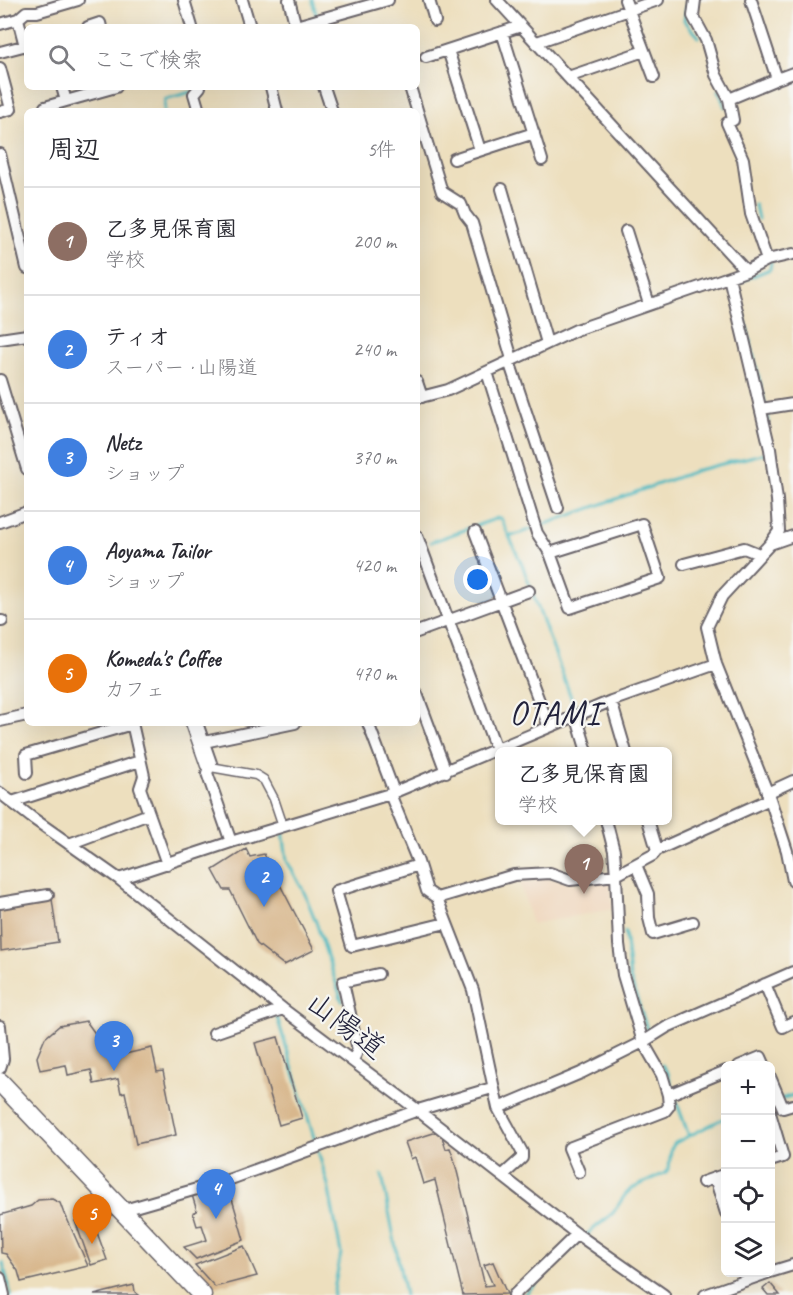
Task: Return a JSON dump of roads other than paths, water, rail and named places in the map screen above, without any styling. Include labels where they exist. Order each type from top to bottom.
[{"type":"highway","points":[[0,1082],[202,1295]]},
{"type":"street","points":[[23,0],[24,30]]},
{"type":"street","points":[[0,24],[22,15],[78,0]]},
{"type":"street","points":[[184,0],[191,24]]},
{"type":"street","points":[[242,0],[249,24]]},
{"type":"street","points":[[289,0],[295,24]]},
{"type":"street","points":[[305,24],[388,0]]},
{"type":"street","points":[[429,0],[435,21]]},
{"type":"street","points":[[497,0],[746,271]]},
{"type":"street","points":[[537,42],[627,5],[658,0]]},
{"type":"street","points":[[695,0],[693,16],[706,40],[717,75],[729,102],[733,120],[727,123],[743,159],[752,214],[770,259]]},
{"type":"street","points":[[751,0],[777,79]]},
{"type":"street","points":[[627,5],[654,77]]},
{"type":"street","points":[[426,57],[521,26]]},
{"type":"street","points":[[502,32],[542,160]]},
{"type":"street","points":[[0,52],[24,46]]},
{"type":"street","points":[[448,50],[480,150]]},
{"type":"street","points":[[568,77],[644,51]]},
{"type":"street","points":[[0,68],[11,109],[0,112]]},
{"type":"street","points":[[729,102],[777,79],[793,74]]},
{"type":"street","points":[[63,90],[66,101]]},
{"type":"street","points":[[45,107],[106,90]]},
{"type":"street","points":[[197,90],[194,94],[198,108]]},
{"type":"street","points":[[272,90],[276,108]]},
{"type":"street","points":[[325,90],[331,108]]},
{"type":"street","points":[[411,90],[416,108]]},
{"type":"street","points":[[420,120],[442,192],[462,204],[465,214],[472,223],[510,360],[558,508]]},
{"type":"street","points":[[454,159],[534,133]]},
{"type":"street","points":[[0,154],[24,255]]},
{"type":"street","points":[[502,189],[547,343]]},
{"type":"street","points":[[626,231],[649,304]]},
{"type":"street","points":[[420,398],[448,390],[547,343],[649,304],[746,271],[770,259],[793,254]]},
{"type":"street","points":[[729,277],[764,408],[779,531],[770,544],[722,596],[707,627],[716,664],[790,851],[793,881]]},
{"type":"street","points":[[0,339],[24,335]]},
{"type":"street","points":[[487,372],[535,527],[550,553],[570,608],[660,578],[642,524],[550,553]]},
{"type":"street","points":[[0,380],[24,459]]},
{"type":"street","points":[[764,408],[793,404]]},
{"type":"street","points":[[0,522],[24,513]]},
{"type":"street","points":[[475,532],[549,727]]},
{"type":"street","points":[[770,544],[793,536]]},
{"type":"street","points":[[420,548],[495,747]]},
{"type":"street","points":[[684,564],[744,548],[759,554]]},
{"type":"street","points":[[420,631],[529,591]]},
{"type":"street","points":[[503,747],[610,701],[716,664]]},
{"type":"street","points":[[610,701],[624,747]]},
{"type":"street","points":[[420,702],[446,772]]},
{"type":"street","points":[[0,721],[24,716]]},
{"type":"street","points":[[576,716],[585,747]]},
{"type":"street","points":[[27,773],[26,755],[122,726]]},
{"type":"street","points":[[133,726],[144,776],[140,788],[167,864]]},
{"type":"street","points":[[191,726],[205,766],[256,774],[264,780],[274,799],[283,826]]},
{"type":"street","points":[[198,726],[211,764],[207,773],[231,842]]},
{"type":"street","points":[[204,742],[281,726]]},
{"type":"street","points":[[369,726],[427,891],[437,898],[475,998],[498,1108],[522,1152],[522,1158],[502,1176]]},
{"type":"street","points":[[120,879],[231,842],[392,793],[495,750]]},
{"type":"street","points":[[12,802],[140,761]]},
{"type":"street","points":[[437,898],[513,875],[550,873],[570,880],[616,874],[636,865],[657,850],[768,796],[793,781]]},
{"type":"street","name":"山陽道","points":[[0,793],[120,879],[283,1009],[353,1060],[581,1237],[664,1295]]},
{"type":"street","points":[[69,844],[149,814]]},
{"type":"street","points":[[579,1172],[569,1148],[665,1111],[669,1106],[672,1093],[662,1075],[623,975],[614,850],[607,825]]},
{"type":"street","points":[[650,825],[657,850]]},
{"type":"street","points":[[419,865],[336,891],[352,946],[446,923]]},
{"type":"street","points":[[636,865],[648,894],[649,918],[653,934],[693,922]]},
{"type":"street","points":[[0,903],[48,895]]},
{"type":"street","points":[[498,1108],[581,1073],[648,1040],[668,1027],[793,972]]},
{"type":"street","points":[[353,1060],[358,1050],[343,982],[378,974]]},
{"type":"street","points":[[765,984],[783,1027],[793,1022]]},
{"type":"street","points":[[214,1033],[283,1009]]},
{"type":"street","points":[[0,1026],[3,1059],[0,1068]]},
{"type":"street","points":[[749,1061],[761,1056],[763,1061]]},
{"type":"street","points":[[672,1093],[721,1073]]},
{"type":"street","points":[[775,1085],[784,1102]]},
{"type":"street","points":[[123,1213],[131,1208],[228,1180],[418,1110],[492,1088]]},
{"type":"street","points":[[775,1128],[783,1157],[775,1160]]},
{"type":"street","points":[[703,1182],[720,1176]]},
{"type":"street","points":[[514,1295],[581,1237]]},
{"type":"street","points":[[775,1270],[793,1265]]},
{"type":"street","points":[[705,1295],[743,1277]]},
{"type":"street","points":[[0,1278],[4,1295]]},
{"type":"waterway","points":[[312,0],[319,24]]},
{"type":"waterway","points":[[688,0],[684,20],[699,37]]},
{"type":"waterway","points":[[719,91],[725,107]]},
{"type":"waterway","points":[[164,108],[165,99],[191,92]]},
{"type":"waterway","points":[[755,205],[758,219]]},
{"type":"waterway","points":[[769,421],[736,283],[770,269],[771,262]]},
{"type":"waterway","points":[[431,542],[498,518],[501,518],[508,534],[512,536],[698,470],[766,453]]},
{"type":"waterway","points":[[508,534],[523,567],[576,711]]},
{"type":"waterway","points":[[283,831],[287,861],[304,892],[316,922],[342,1001]]},
{"type":"waterway","points":[[625,932],[630,978],[649,1035]]},
{"type":"waterway","points":[[277,1017],[316,1144]]},
{"type":"waterway","points":[[662,1065],[668,1073],[672,1089]]},
{"type":"waterway","points":[[674,1095],[689,1136]]},
{"type":"waterway","points":[[775,1101],[793,1095]]},
{"type":"waterway","points":[[585,1236],[613,1213],[631,1189],[665,1173],[669,1168],[671,1149],[675,1143],[721,1120]]},
{"type":"waterway","points":[[318,1151],[328,1185],[341,1253],[333,1295]]},
{"type":"waterway","points":[[382,1175],[405,1295]]},
{"type":"waterway","points":[[524,1295],[580,1240]]},
{"type":"waterway","points":[[3,1263],[11,1295]]},
{"type":"place","name":"乙多見保育園","points":[[584,894]]},
{"type":"place","name":"ティオ","points":[[264,907]]},
{"type":"place","name":"Netz","points":[[114,1071]]},
{"type":"place","name":"Aoyama Tailor","points":[[216,1219]]},
{"type":"place","name":"Komeda's Coffee","points":[[92,1244]]},
{"type":"district","name":"OTAMI","points":[[555,712]]}]
